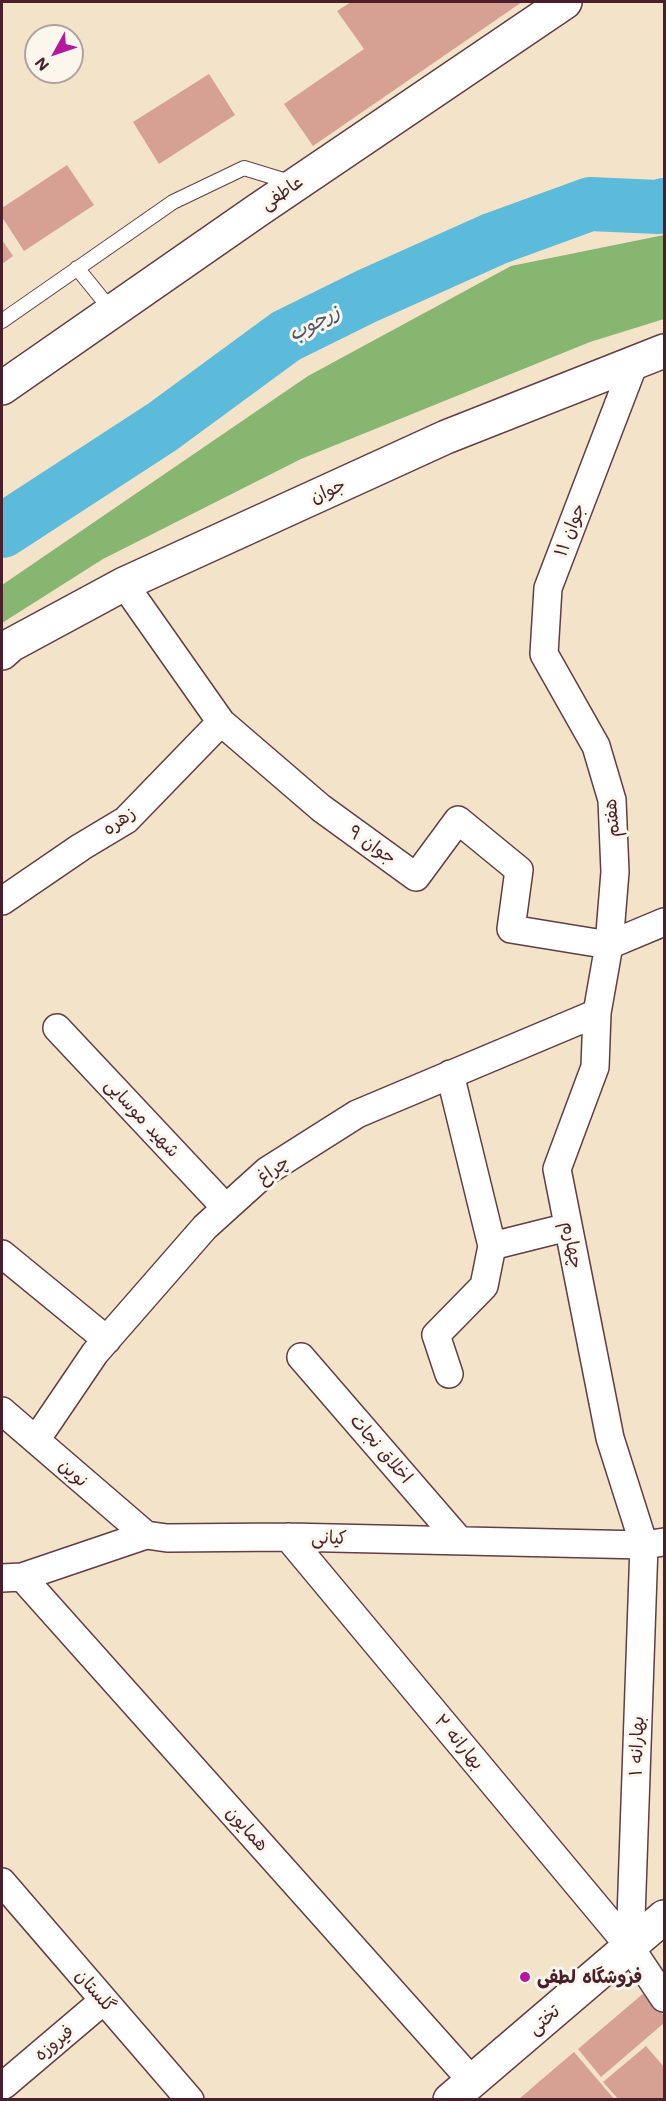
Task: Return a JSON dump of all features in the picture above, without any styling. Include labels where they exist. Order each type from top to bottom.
[{"type":"main road","name":"عاطفی","points":[[2,388],[296,184],[565,2]]},
{"type":"main road","name":"جوان","points":[[2,653],[11,645],[124,584],[446,437],[650,356]]},
{"type":"main road","name":"تختی","points":[[461,2090],[664,1917]]},
{"type":"street","name":"جوان ۱۱","points":[[569,700],[544,654],[548,588],[650,356]]},
{"type":"street","name":"جوان ۹","points":[[124,584],[220,722],[321,808],[416,876],[458,820],[519,870],[511,929],[609,945]]},
{"type":"street","name":"هفتم","points":[[569,700],[596,746],[612,800],[615,872],[609,945]]},
{"type":"street","name":"زهره","points":[[2,901],[81,847],[126,820],[220,722]]},
{"type":"street","points":[[609,945],[664,922]]},
{"type":"street","name":"چهارم","points":[[609,945],[597,1013],[595,1067],[557,1169],[610,1438],[654,1544]]},
{"type":"street","name":"چراغ","points":[[36,1440],[94,1353],[205,1227],[267,1171],[357,1114],[597,1013]]},
{"type":"street","name":"شهید موسایی","points":[[57,1028],[226,1208]]},
{"type":"street","points":[[448,1374],[436,1335],[484,1286],[492,1246],[450,1074]]},
{"type":"street","points":[[492,1246],[568,1227]]},
{"type":"street","points":[[2,1254],[106,1340]]},
{"type":"street","name":"اخلاق نجات","points":[[301,1358],[460,1541]]},
{"type":"street","name":"نوین","points":[[2,1411],[146,1535]]},
{"type":"street","name":"کیانی","points":[[12,1578],[146,1535],[167,1538],[288,1537],[654,1544]]},
{"type":"street","name":"بهارانه ۲","points":[[288,1537],[630,1947],[664,1998]]},
{"type":"street","name":"بهارانه ۱","points":[[630,1947],[654,1544]]},
{"type":"street","name":"همایون","points":[[12,1578],[461,2090]]},
{"type":"street","name":"گلستان","points":[[2,1882],[189,2100]]},
{"type":"street","name":"فیروزه","points":[[4,2085],[104,2001]]},
{"type":"lane","points":[[2,321],[173,202],[244,168],[296,184]]},
{"type":"lane","points":[[77,268],[112,311]]},
{"type":"green space","points":[[664,235],[664,319],[590,342],[301,459],[103,559],[2,623],[2,585],[308,376],[511,266]]},
{"type":"building","points":[[351,2],[522,2],[313,146],[284,104],[364,49],[337,11]]},
{"type":"building","points":[[209,74],[235,115],[159,164],[133,122]]},
{"type":"building","points":[[67,165],[94,205],[24,251],[2,217],[2,208]]},
{"type":"building","points":[[2,240],[13,256],[2,264]]},
{"type":"building","points":[[645,1992],[664,2016],[664,2023],[601,2077],[578,2049]]},
{"type":"building","points":[[646,2046],[664,2067],[664,2100],[619,2100],[603,2082]]},
{"type":"building","points":[[574,2052],[615,2100],[518,2100],[541,2080]]},
{"type":"waterway","name":"زرجوب","points":[[2,531],[162,427],[286,336],[367,296],[494,239],[590,204],[658,207],[664,205]]},
{"type":"place","name":"فروشگاه لطفی","points":[[525,1977]]}]
